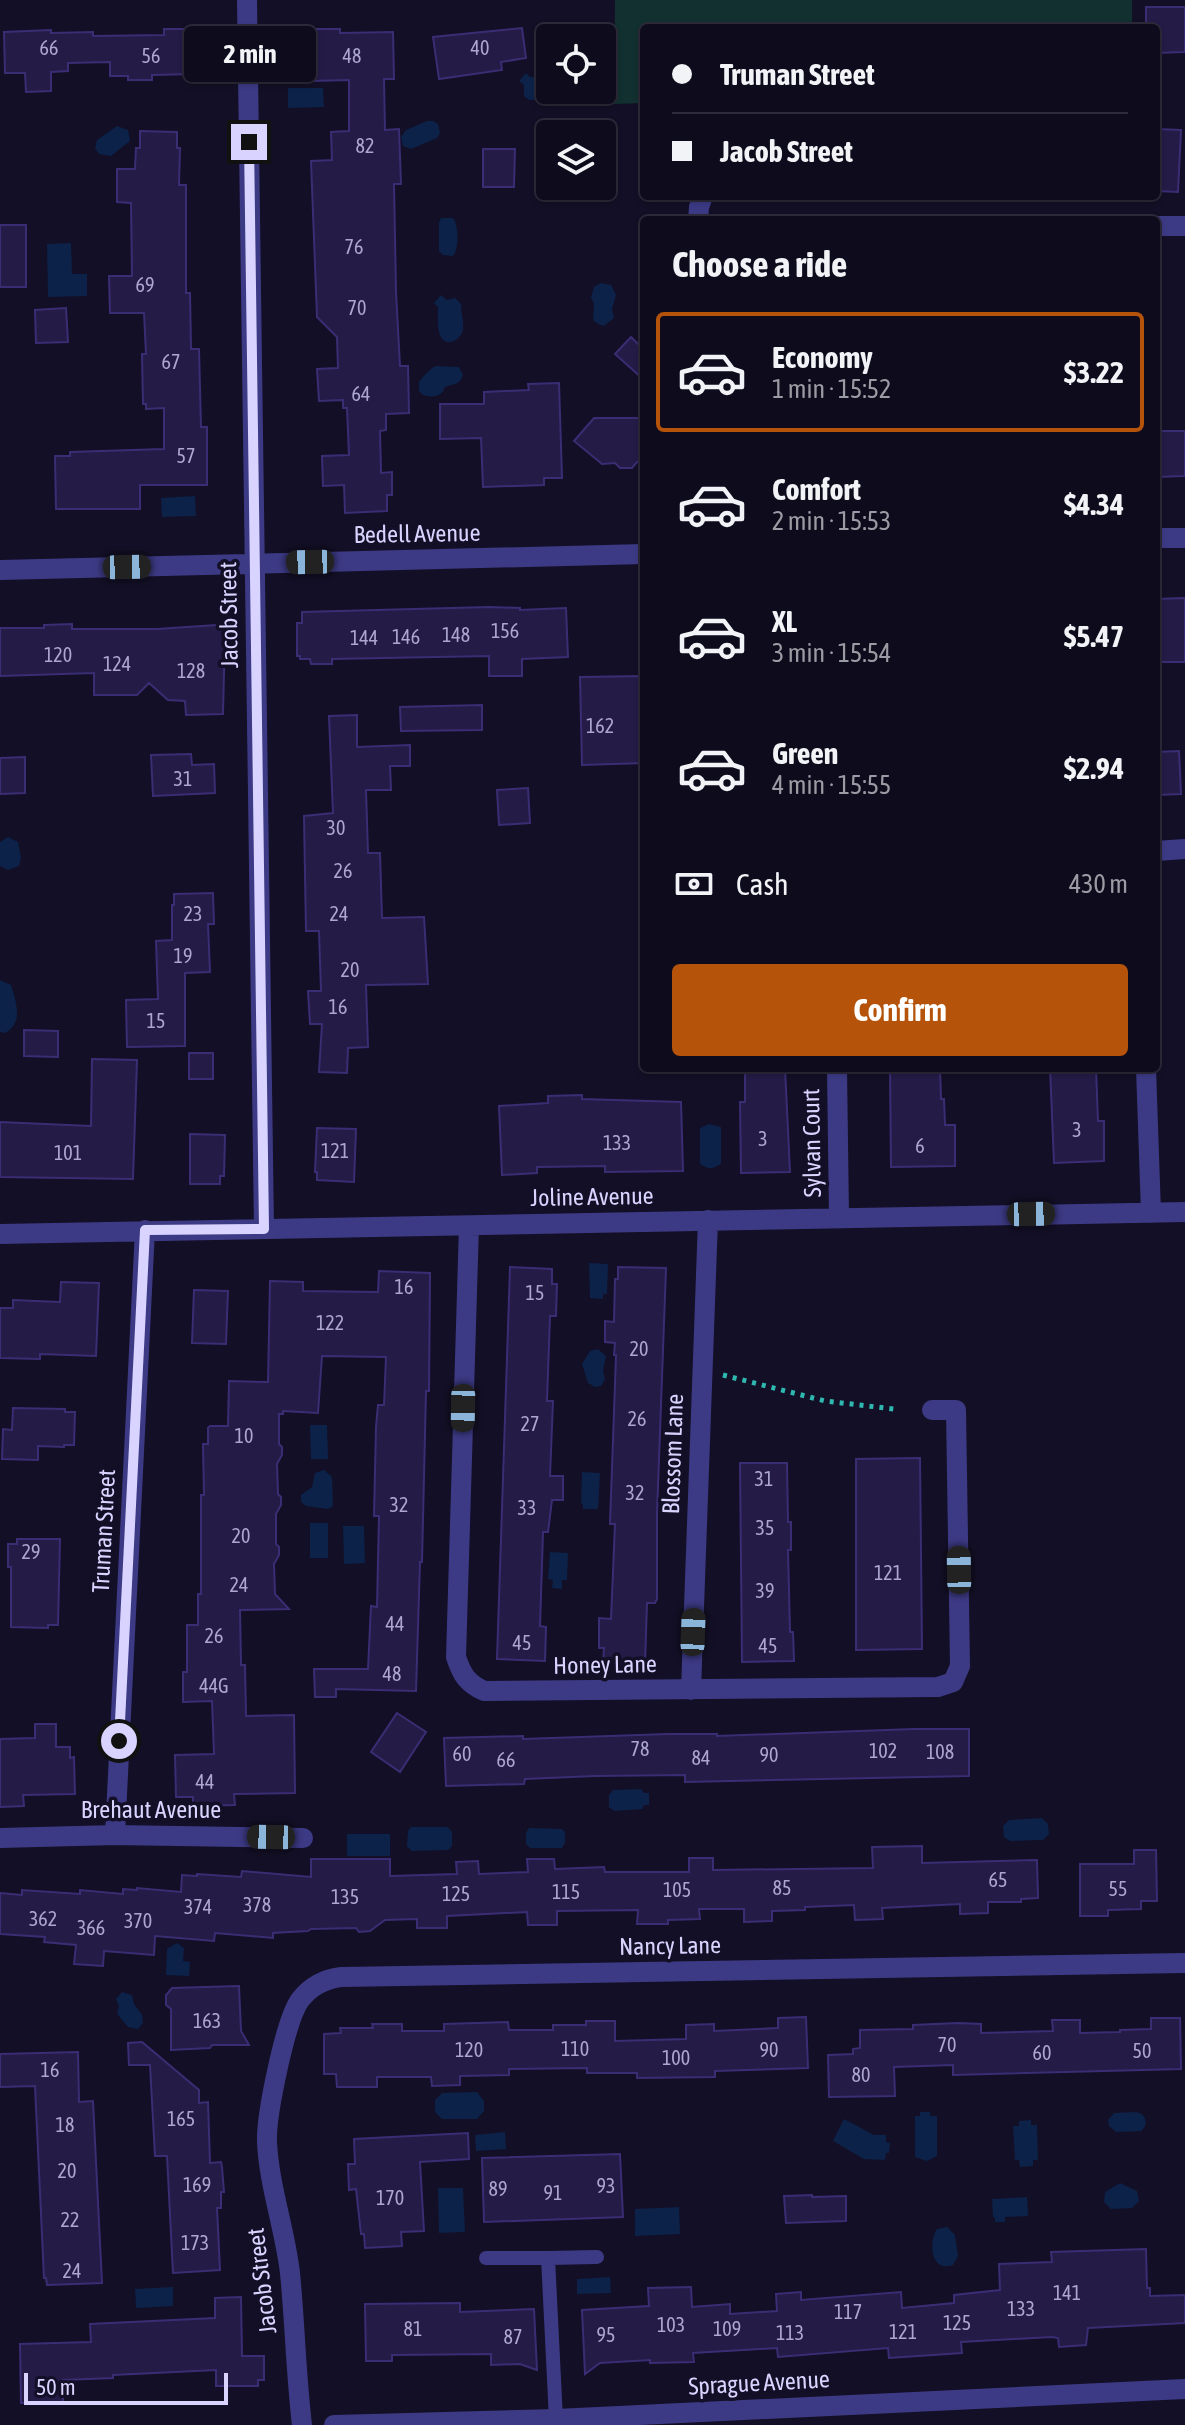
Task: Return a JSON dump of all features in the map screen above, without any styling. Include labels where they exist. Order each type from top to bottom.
[{"type":"street","name":"Jacob Street","points":[[247,0],[264,1229]]},
{"type":"street","points":[[1160,226],[1185,226]]},
{"type":"street","points":[[1160,538],[1185,538]]},
{"type":"street","name":"Bedell Avenue","points":[[0,570],[640,554]]},
{"type":"street","points":[[1160,851],[1185,849]]},
{"type":"street","name":"Sylvan Court","points":[[837,1072],[839,1217]]},
{"type":"street","points":[[1146,1072],[1151,1213]]},
{"type":"street","name":"Joline Avenue","points":[[0,1234],[1185,1212]]},
{"type":"street","name":"Blossom Lane","points":[[691,1690],[708,1220]]},
{"type":"street","name":"Honey Lane","points":[[469,1226],[456,1657],[469,1684],[484,1691],[938,1687],[953,1682],[960,1666],[956,1410],[932,1410]]},
{"type":"street","name":"Truman Street","points":[[115,1835],[145,1230]]},
{"type":"street","name":"Brehaut Avenue","points":[[0,1838],[115,1835],[303,1838]]},
{"type":"street","name":"Nancy Lane","points":[[267,2132],[290,2021],[300,2000],[331,1978],[1185,1963]]},
{"type":"street","name":"Jacob Street","points":[[267,2132],[271,2174],[290,2272],[302,2425]]},
{"type":"street","name":"Sprague Avenue","points":[[334,2425],[556,2419],[1185,2389]]},
{"type":"lane","points":[[486,2258],[597,2257]]},
{"type":"lane","points":[[548,2258],[556,2419]]},
{"type":"path","points":[[720,1374],[825,1401],[894,1409]]},
{"type":"green space","points":[[615,0],[1132,0],[1132,24],[640,24],[640,103],[616,104]]},
{"type":"water","points":[[526,73],[536,77],[536,100],[524,96],[524,85],[519,81]]},
{"type":"water","points":[[288,88],[323,88],[324,107],[288,108]]},
{"type":"water","points":[[427,121],[438,124],[440,133],[437,138],[411,149],[403,146],[401,137],[406,130]]},
{"type":"water","points":[[117,126],[128,130],[130,141],[111,156],[99,154],[95,148],[97,140]]},
{"type":"water","points":[[441,218],[453,218],[455,222],[457,243],[453,256],[443,255],[439,251]]},
{"type":"water","points":[[71,243],[72,274],[87,274],[87,296],[48,297],[47,244]]},
{"type":"water","points":[[601,283],[611,285],[616,295],[612,309],[614,318],[604,326],[593,320],[591,297],[594,287]]},
{"type":"water","points":[[441,295],[447,300],[455,298],[461,304],[463,330],[459,338],[451,342],[444,341],[439,332],[438,307],[434,303]]},
{"type":"water","points":[[436,366],[459,367],[462,378],[456,384],[445,387],[439,395],[423,395],[419,391],[419,382]]},
{"type":"water","points":[[195,496],[196,516],[162,517],[161,498]]},
{"type":"water","points":[[8,837],[18,842],[21,858],[19,866],[8,870],[0,866],[0,842]]},
{"type":"water","points":[[0,980],[11,985],[17,1012],[15,1024],[5,1033],[0,1032]]},
{"type":"water","points":[[709,1124],[721,1127],[721,1164],[711,1168],[700,1164],[700,1128]]},
{"type":"water","points":[[589,1263],[608,1264],[607,1294],[603,1294],[603,1299],[590,1298]]},
{"type":"water","points":[[598,1349],[606,1356],[605,1379],[601,1386],[595,1387],[588,1383],[582,1364],[590,1351]]},
{"type":"water","points":[[310,1425],[327,1425],[328,1459],[311,1459]]},
{"type":"water","points":[[324,1470],[332,1477],[333,1506],[328,1509],[306,1506],[301,1502],[301,1495],[312,1487],[315,1473]]},
{"type":"water","points":[[582,1472],[600,1473],[598,1509],[583,1509]]},
{"type":"water","points":[[310,1523],[328,1523],[328,1558],[310,1558]]},
{"type":"water","points":[[343,1526],[364,1526],[365,1563],[344,1564]]},
{"type":"water","points":[[550,1552],[568,1553],[567,1580],[562,1580],[562,1589],[552,1588],[553,1580],[548,1579]]},
{"type":"water","points":[[641,1789],[649,1793],[649,1805],[644,1805],[642,1809],[614,1811],[609,1807],[609,1795],[613,1790]]},
{"type":"water","points":[[1042,1818],[1048,1824],[1049,1834],[1043,1840],[1010,1841],[1004,1837],[1003,1826],[1009,1820]]},
{"type":"water","points":[[411,1827],[448,1827],[452,1832],[452,1846],[448,1850],[412,1851],[407,1846]]},
{"type":"water","points":[[529,1828],[562,1829],[565,1843],[562,1848],[530,1848],[526,1844]]},
{"type":"water","points":[[347,1834],[390,1834],[390,1856],[347,1856]]},
{"type":"water","points":[[177,1943],[184,1948],[183,1961],[190,1962],[189,1976],[166,1975],[167,1949]]},
{"type":"water","points":[[122,1992],[132,1995],[142,2015],[143,2023],[138,2029],[128,2027],[117,2014],[119,2006],[116,1999]]},
{"type":"water","points":[[477,2092],[484,2101],[484,2111],[477,2119],[442,2119],[435,2112],[435,2100],[442,2093]]},
{"type":"water","points":[[920,2112],[937,2116],[937,2156],[927,2161],[915,2157],[915,2116],[920,2116]]},
{"type":"water","points":[[1114,2113],[1142,2114],[1145,2121],[1141,2131],[1116,2132],[1109,2126],[1108,2120]]},
{"type":"water","points":[[844,2119],[874,2135],[886,2135],[886,2142],[890,2143],[885,2160],[864,2159],[833,2141]]},
{"type":"water","points":[[1031,2120],[1031,2125],[1037,2125],[1038,2160],[1033,2160],[1033,2166],[1020,2167],[1019,2160],[1015,2160],[1013,2126],[1019,2126],[1019,2121]]},
{"type":"water","points":[[505,2132],[506,2149],[476,2151],[475,2135]]},
{"type":"water","points":[[1120,2183],[1137,2191],[1139,2201],[1132,2208],[1111,2209],[1104,2202],[1105,2192]]},
{"type":"water","points":[[438,2188],[463,2188],[465,2232],[439,2233]]},
{"type":"water","points":[[1027,2197],[1028,2216],[1005,2217],[1005,2222],[995,2222],[992,2199]]},
{"type":"water","points":[[679,2207],[680,2234],[635,2236],[635,2209]]},
{"type":"water","points":[[947,2227],[955,2235],[958,2256],[953,2265],[946,2266],[936,2261],[932,2249],[937,2229]]},
{"type":"water","points":[[610,2277],[611,2293],[577,2294],[577,2279]]},
{"type":"water","points":[[173,2287],[173,2306],[136,2308],[135,2289]]},
{"type":"building","points":[[1146,7],[1185,7],[1185,52],[1160,53],[1160,24],[1146,24]]},
{"type":"building","points":[[522,28],[526,58],[501,62],[502,70],[439,79],[433,37]]},
{"type":"building","points":[[164,29],[192,29],[193,74],[152,75],[152,80],[128,80],[128,76],[110,76],[110,62],[68,63],[68,71],[51,72],[51,91],[26,92],[25,73],[5,73],[4,32],[51,30],[51,33],[93,32],[93,36],[164,35]]},
{"type":"building","points":[[309,29],[340,29],[340,33],[393,32],[394,79],[384,79],[385,130],[399,129],[401,184],[394,184],[396,292],[400,366],[408,366],[409,413],[386,414],[386,430],[380,431],[381,473],[392,472],[392,495],[387,495],[387,511],[345,513],[344,485],[323,486],[322,456],[349,455],[347,408],[343,408],[343,400],[319,401],[317,369],[338,368],[337,337],[317,317],[311,161],[332,160],[331,132],[349,131],[349,80],[310,81]]},
{"type":"building","points":[[1160,129],[1181,130],[1178,192],[1160,191]]},
{"type":"building","points":[[140,131],[177,132],[179,185],[186,185],[186,293],[190,293],[191,349],[199,349],[201,427],[207,427],[207,485],[140,485],[140,509],[56,509],[55,456],[70,456],[70,452],[164,449],[164,408],[146,409],[146,404],[143,404],[142,354],[146,354],[144,313],[110,313],[109,276],[132,276],[131,203],[117,202],[117,169],[135,169]]},
{"type":"building","points":[[483,149],[515,149],[514,187],[483,187]]},
{"type":"building","points":[[0,225],[26,225],[26,287],[0,287]]},
{"type":"building","points":[[66,308],[68,342],[36,343],[35,310]]},
{"type":"building","points":[[631,337],[640,346],[640,376],[615,354]]},
{"type":"building","points":[[559,383],[562,478],[544,478],[544,485],[483,487],[481,438],[440,439],[440,404],[484,404],[484,392],[529,390],[528,384]]},
{"type":"building","points":[[594,418],[640,418],[640,462],[632,468],[620,468],[615,463],[602,464],[574,441]]},
{"type":"building","points":[[1160,431],[1185,431],[1185,476],[1160,477]]},
{"type":"building","points":[[1185,598],[1185,662],[1161,662],[1160,599]]},
{"type":"building","points":[[489,607],[520,610],[566,608],[568,657],[522,659],[522,676],[489,676],[489,656],[332,659],[332,664],[311,664],[310,659],[297,656],[297,623],[302,623],[302,612]]},
{"type":"building","points":[[72,624],[72,629],[217,625],[225,633],[223,714],[186,715],[185,701],[168,700],[149,683],[137,695],[94,695],[94,673],[0,676],[0,628],[44,628],[44,625]]},
{"type":"building","points":[[640,676],[640,763],[582,765],[580,677]]},
{"type":"building","points":[[482,705],[482,730],[401,731],[400,707]]},
{"type":"building","points":[[357,715],[357,747],[410,745],[410,766],[390,766],[391,790],[366,790],[368,853],[380,853],[382,918],[424,917],[428,984],[366,985],[368,1047],[348,1048],[347,1073],[319,1072],[322,1024],[310,1024],[308,991],[321,991],[319,931],[306,931],[304,816],[333,813],[329,716]]},
{"type":"building","points":[[1179,751],[1181,794],[1160,795],[1160,752]]},
{"type":"building","points":[[191,754],[192,765],[214,764],[215,793],[153,796],[151,755]]},
{"type":"building","points":[[25,757],[25,793],[0,794],[0,758]]},
{"type":"building","points":[[528,788],[530,823],[499,825],[497,790]]},
{"type":"building","points":[[213,893],[214,924],[208,924],[210,972],[185,973],[185,1046],[127,1047],[126,1000],[158,999],[156,941],[172,940],[174,894]]},
{"type":"building","points":[[24,1030],[58,1031],[58,1057],[24,1056]]},
{"type":"building","points":[[189,1053],[213,1053],[213,1079],[189,1079]]},
{"type":"building","points":[[92,1059],[137,1060],[133,1179],[0,1177],[0,1122],[91,1126]]},
{"type":"building","points":[[745,1072],[785,1072],[790,1172],[741,1173],[740,1102],[745,1102]]},
{"type":"building","points":[[890,1072],[940,1072],[945,1125],[955,1125],[955,1166],[891,1167]]},
{"type":"building","points":[[1050,1072],[1096,1072],[1098,1121],[1104,1121],[1104,1161],[1054,1163]]},
{"type":"building","points":[[582,1095],[582,1099],[681,1102],[683,1171],[605,1172],[605,1166],[537,1167],[537,1173],[502,1175],[499,1106],[548,1103],[548,1096]]},
{"type":"building","points":[[317,1128],[356,1129],[354,1182],[317,1180]]},
{"type":"building","points":[[190,1134],[225,1135],[224,1176],[220,1176],[220,1184],[190,1184]]},
{"type":"building","points":[[510,1267],[552,1269],[552,1284],[557,1284],[556,1316],[550,1316],[547,1401],[553,1401],[550,1476],[563,1476],[563,1500],[552,1500],[548,1532],[543,1532],[540,1626],[546,1627],[545,1661],[497,1659]]},
{"type":"building","points":[[618,1267],[666,1268],[657,1599],[655,1603],[647,1603],[645,1664],[603,1663],[604,1648],[599,1648],[599,1618],[611,1619],[615,1524],[610,1524],[616,1355],[615,1343],[605,1342],[605,1321],[614,1322]]},
{"type":"building","points":[[379,1271],[430,1273],[429,1391],[426,1391],[416,1691],[336,1689],[336,1697],[315,1697],[314,1669],[368,1669],[371,1606],[377,1607],[379,1516],[374,1516],[376,1427],[378,1405],[384,1405],[386,1357],[322,1356],[318,1413],[283,1411],[279,1414],[282,1455],[277,1464],[281,1505],[276,1514],[279,1555],[274,1564],[275,1594],[289,1609],[240,1610],[246,1716],[294,1715],[295,1793],[234,1794],[235,1805],[193,1806],[193,1797],[176,1797],[175,1755],[214,1754],[212,1701],[183,1702],[183,1672],[187,1672],[187,1625],[198,1625],[198,1594],[201,1594],[203,1444],[208,1444],[208,1428],[228,1426],[229,1381],[268,1382],[270,1281],[303,1282],[303,1291],[378,1292]]},
{"type":"building","points":[[61,1282],[99,1283],[96,1356],[40,1354],[40,1359],[0,1358],[0,1308],[13,1308],[13,1300],[60,1302]]},
{"type":"building","points":[[194,1290],[228,1291],[226,1344],[192,1343]]},
{"type":"building","points":[[13,1408],[75,1412],[74,1445],[38,1446],[38,1460],[2,1459],[3,1429],[12,1430]]},
{"type":"building","points":[[920,1458],[922,1649],[856,1650],[856,1459]]},
{"type":"building","points":[[740,1463],[787,1463],[788,1522],[791,1522],[791,1550],[788,1550],[790,1632],[793,1632],[794,1661],[742,1662]]},
{"type":"building","points":[[17,1539],[60,1539],[58,1625],[48,1625],[48,1628],[11,1627],[8,1544],[17,1544]]},
{"type":"building","points":[[397,1713],[426,1732],[400,1772],[371,1752]]},
{"type":"building","points":[[35,1724],[56,1724],[56,1747],[70,1747],[70,1758],[74,1757],[75,1794],[23,1795],[24,1806],[0,1807],[0,1739],[35,1738]]},
{"type":"building","points":[[969,1729],[969,1776],[685,1782],[685,1775],[595,1776],[525,1779],[524,1784],[446,1786],[444,1738],[717,1736]]},
{"type":"building","points":[[922,1846],[922,1863],[1037,1860],[1038,1898],[1021,1899],[1021,1902],[988,1902],[988,1913],[960,1914],[960,1904],[882,1908],[883,1919],[855,1920],[854,1905],[772,1911],[772,1921],[744,1922],[744,1909],[699,1909],[700,1919],[668,1920],[668,1924],[637,1924],[638,1910],[557,1911],[557,1925],[528,1925],[527,1912],[447,1916],[447,1928],[417,1928],[417,1919],[385,1920],[370,1931],[359,1932],[356,1928],[311,1929],[273,1933],[273,1938],[215,1933],[214,1941],[155,1936],[154,1955],[104,1951],[103,1966],[74,1964],[76,1945],[44,1942],[45,1937],[0,1934],[0,1893],[22,1895],[22,1890],[80,1894],[80,1890],[123,1894],[123,1889],[137,1888],[181,1892],[182,1875],[241,1877],[242,1871],[311,1877],[311,1859],[390,1859],[390,1876],[457,1874],[456,1862],[478,1861],[479,1874],[528,1872],[527,1859],[554,1859],[555,1869],[604,1867],[605,1872],[689,1872],[689,1858],[713,1858],[713,1870],[873,1868],[872,1847]]},
{"type":"building","points":[[1134,1850],[1156,1850],[1157,1901],[1141,1901],[1141,1909],[1108,1910],[1108,1916],[1080,1916],[1080,1864],[1134,1864]]},
{"type":"building","points":[[239,1986],[241,2031],[249,2045],[171,2050],[171,2009],[166,2005],[166,1995],[172,1988]]},
{"type":"building","points":[[806,2017],[808,2068],[715,2071],[715,2077],[637,2078],[637,2073],[587,2073],[587,2068],[509,2069],[509,2075],[460,2076],[460,2085],[432,2086],[431,2077],[377,2077],[377,2087],[337,2087],[336,2074],[324,2074],[324,2034],[341,2033],[340,2028],[373,2028],[372,2024],[402,2024],[402,2031],[444,2031],[444,2024],[508,2022],[509,2030],[553,2030],[553,2025],[615,2021],[615,2041],[686,2039],[686,2025],[714,2024],[714,2031],[778,2028],[778,2018]]},
{"type":"building","points":[[1151,2018],[1180,2018],[1181,2069],[953,2075],[953,2065],[894,2067],[895,2096],[829,2097],[828,2055],[853,2054],[853,2049],[860,2048],[860,2030],[913,2029],[913,2025],[958,2023],[981,2024],[981,2033],[1053,2031],[1052,2020],[1080,2020],[1080,2033],[1120,2032],[1151,2029]]},
{"type":"building","points":[[142,2042],[199,2090],[199,2103],[208,2102],[210,2163],[221,2162],[224,2192],[221,2192],[221,2208],[217,2208],[220,2270],[173,2273],[167,2156],[155,2156],[150,2065],[129,2065],[128,2043]]},
{"type":"building","points":[[78,2052],[79,2102],[93,2101],[102,2283],[47,2285],[44,2278],[35,2086],[0,2087],[0,2054]]},
{"type":"building","points":[[468,2133],[469,2159],[420,2162],[424,2231],[401,2232],[402,2246],[365,2248],[356,2189],[349,2190],[348,2164],[355,2164],[354,2139]]},
{"type":"building","points":[[620,2154],[623,2217],[484,2222],[482,2158]]},
{"type":"building","points":[[784,2196],[846,2196],[846,2221],[786,2223]]},
{"type":"building","points":[[1146,2249],[1150,2296],[1185,2295],[1185,2323],[1088,2328],[1086,2345],[1059,2347],[1058,2338],[1052,2337],[961,2342],[962,2353],[889,2358],[888,2348],[778,2357],[777,2348],[693,2353],[694,2362],[650,2363],[650,2360],[600,2363],[585,2374],[582,2310],[649,2306],[648,2288],[691,2287],[692,2307],[730,2304],[730,2314],[777,2311],[776,2294],[801,2292],[801,2300],[901,2292],[902,2308],[954,2303],[954,2295],[1000,2290],[999,2264],[1052,2262],[1051,2252]]},
{"type":"building","points":[[241,2297],[242,2356],[264,2356],[264,2380],[258,2380],[258,2386],[216,2386],[216,2370],[113,2375],[113,2378],[63,2380],[63,2402],[21,2403],[20,2344],[91,2342],[90,2324],[215,2318],[215,2298]]},
{"type":"building","points":[[460,2303],[460,2312],[534,2309],[537,2370],[520,2364],[491,2365],[491,2354],[392,2355],[392,2361],[366,2361],[365,2304]]},
{"type":"route","points":[[119,1741],[145,1230],[264,1229],[249,142]]}]
